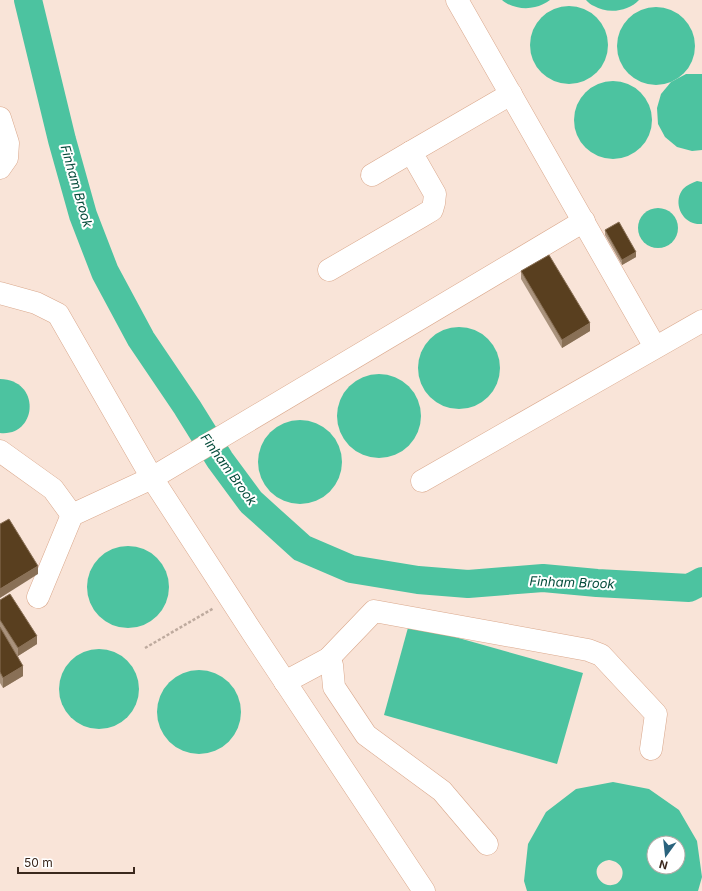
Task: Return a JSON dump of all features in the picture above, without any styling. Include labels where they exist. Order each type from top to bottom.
[{"type":"lane","points":[[457,0],[655,347]]},
{"type":"lane","points":[[372,175],[511,94]]},
{"type":"lane","points":[[0,118],[8,143],[7,158],[0,168]]},
{"type":"lane","points":[[329,270],[432,210],[435,194],[411,152]]},
{"type":"lane","points":[[38,596],[72,515],[152,478],[584,221]]},
{"type":"lane","points":[[0,293],[36,303],[58,314],[152,478],[424,891]]},
{"type":"lane","points":[[422,481],[702,321]]},
{"type":"lane","points":[[0,451],[53,489],[72,515]]},
{"type":"lane","points":[[285,682],[328,659],[374,611],[594,652],[656,714],[651,750]]},
{"type":"lane","points":[[328,659],[332,665],[334,687],[366,734],[442,791],[486,844]]},
{"type":"path","points":[[145,648],[230,598]]},
{"type":"shaded area","points":[[502,0],[550,0],[539,6],[522,8],[513,6]]},
{"type":"shaded area","points":[[586,0],[639,0],[629,7],[611,11],[599,9]]},
{"type":"shaded area","points":[[569,6],[584,9],[596,18],[605,30],[608,45],[605,60],[596,72],[584,81],[569,84],[554,81],[542,72],[533,60],[530,45],[533,30],[542,18],[554,9]]},
{"type":"shaded area","points":[[656,7],[671,10],[683,19],[692,31],[695,46],[692,61],[683,73],[671,82],[656,85],[641,82],[629,73],[620,61],[617,46],[620,31],[629,19],[641,10]]},
{"type":"shaded area","points":[[686,74],[702,74],[702,150],[692,151],[677,147],[665,137],[658,124],[657,108],[661,94],[671,82]]},
{"type":"shaded area","points":[[613,81],[628,84],[640,93],[649,105],[652,120],[649,135],[640,147],[628,156],[613,159],[598,156],[586,147],[577,135],[574,120],[577,105],[586,93],[598,84]]},
{"type":"shaded area","points":[[697,181],[702,182],[702,224],[688,221],[681,213],[679,208],[680,193],[688,185]]},
{"type":"shaded area","points":[[654,208],[662,208],[669,211],[675,217],[678,228],[675,239],[669,245],[662,248],[654,248],[647,245],[641,239],[638,232],[638,224],[641,217],[647,211]]},
{"type":"shaded area","points":[[451,327],[467,327],[482,334],[493,345],[500,360],[500,376],[497,384],[488,397],[475,406],[467,409],[451,409],[436,402],[425,391],[418,376],[418,360],[425,345],[436,334]]},
{"type":"shaded area","points":[[379,374],[387,375],[402,381],[414,393],[420,408],[420,424],[414,439],[402,451],[387,457],[379,458],[371,457],[356,451],[344,439],[338,424],[337,416],[338,408],[344,393],[356,381],[371,375]]},
{"type":"shaded area","points":[[0,379],[14,382],[23,388],[28,398],[30,408],[27,418],[22,426],[12,432],[0,433]]},
{"type":"shaded area","points":[[300,420],[316,423],[330,432],[339,446],[342,462],[339,478],[330,492],[316,501],[300,504],[284,501],[270,492],[261,478],[258,462],[261,446],[270,432],[284,423]]},
{"type":"shaded area","points":[[120,546],[136,546],[151,553],[162,564],[169,579],[169,595],[166,603],[157,616],[144,625],[136,628],[120,628],[105,621],[94,610],[87,595],[87,579],[94,564],[105,553]]},
{"type":"shaded area","points":[[409,624],[583,673],[557,764],[384,715]]},
{"type":"shaded area","points":[[91,649],[107,649],[128,660],[139,681],[139,697],[128,718],[107,729],[91,729],[77,723],[70,718],[65,711],[59,697],[59,681],[65,667],[70,660],[77,655]]},
{"type":"shaded area","points":[[199,670],[215,673],[229,682],[238,696],[241,712],[238,728],[229,742],[215,751],[199,754],[183,751],[169,742],[160,728],[157,712],[160,696],[169,682],[183,673]]},
{"type":"shaded area","points":[[613,782],[649,789],[679,810],[697,841],[702,877],[698,891],[527,891],[524,881],[528,844],[546,812],[576,789]],"holes":[[[609,860],[615,862],[622,868],[622,878],[616,884],[604,884],[600,881],[598,876],[598,866],[602,862]]]},
{"type":"building","points":[[619,222],[636,252],[622,260],[605,230]]},
{"type":"building","points":[[549,255],[590,323],[562,340],[521,271]]},
{"type":"building","points":[[9,519],[38,566],[0,589],[0,524]]},
{"type":"building","points":[[10,594],[37,636],[18,648],[0,620],[0,600]]},
{"type":"building","points":[[0,627],[23,666],[3,678],[0,672]]},
{"type":"waterway","name":"Finham Brook","points":[[28,0],[62,140],[83,215],[105,272],[141,339],[187,407],[220,460],[251,502],[302,548],[351,569],[418,580],[468,584],[543,578],[597,583],[689,588],[702,581]]}]
